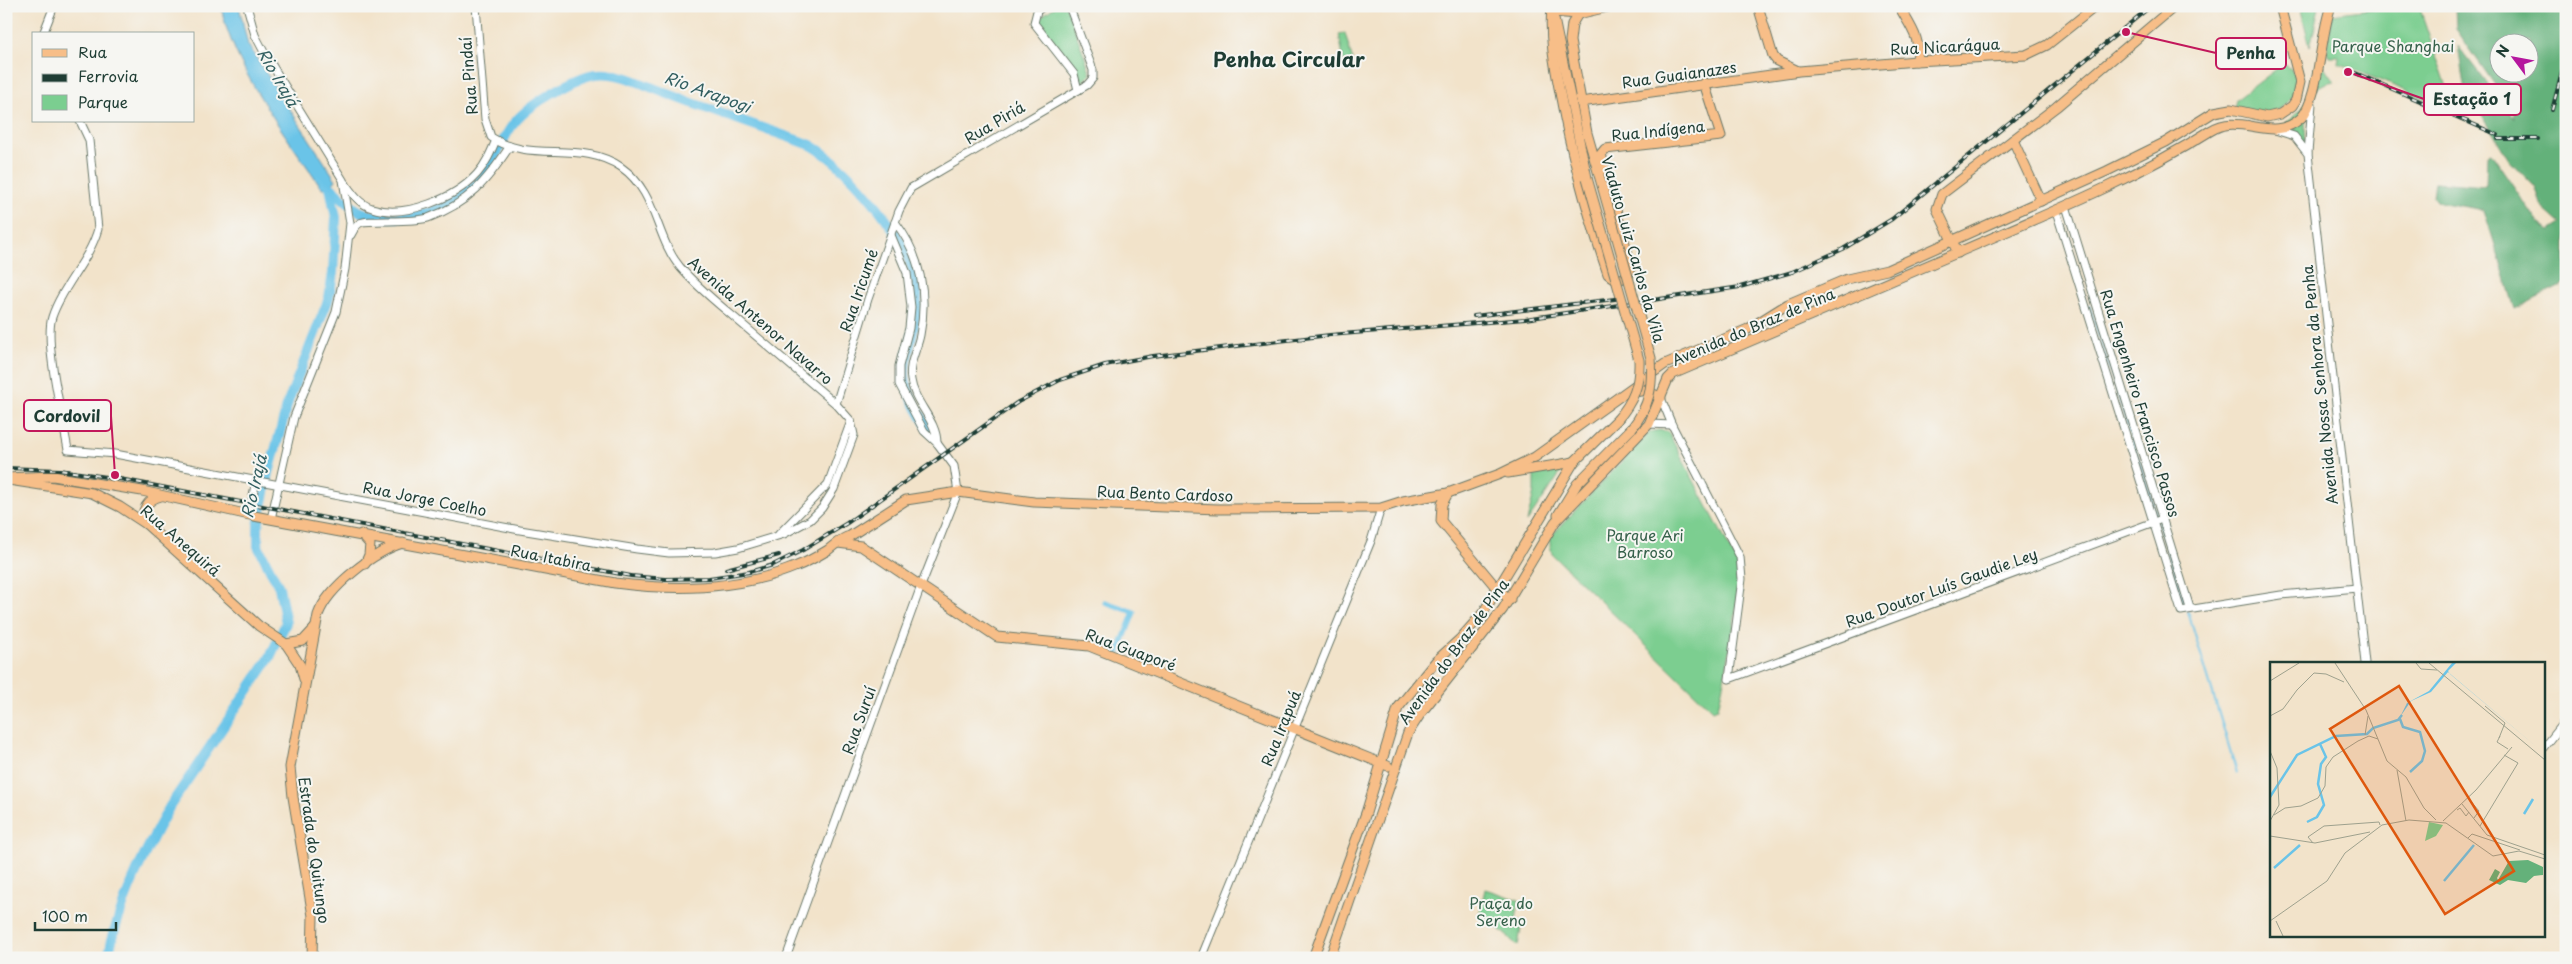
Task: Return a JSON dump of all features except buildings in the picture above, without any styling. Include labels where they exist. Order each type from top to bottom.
[{"type":"main road","points":[[1552,8],[1578,14],[1612,6]]},
{"type":"main road","points":[[1758,6],[1773,56],[1783,65],[1799,71]]},
{"type":"main road","points":[[1899,6],[1918,42],[1919,50],[1916,61]]},
{"type":"main road","name":"Rua Nicarágua","points":[[1780,74],[1916,61],[2033,54],[2096,6]]},
{"type":"main road","points":[[1958,253],[1937,208],[1939,198],[2056,107],[2175,6]]},
{"type":"main road","name":"Avenida do Braz de Pina","points":[[1500,474],[1535,457],[1621,396],[1633,384],[1665,364],[1748,329],[1788,304],[1847,279],[1887,270],[2041,201],[2166,142],[2219,110],[2231,109],[2248,114],[2273,116],[2280,114],[2292,106],[2300,88],[2297,67],[2280,6]]},
{"type":"main road","name":"Avenida do Braz de Pina","points":[[1313,958],[1336,899],[1382,764],[1393,721],[1403,702],[1436,661],[1476,622],[1499,590],[1533,528],[1574,462],[1617,420],[1631,402],[1638,387],[1639,360],[1587,178],[1552,8]]},
{"type":"main road","name":"Rua Indígena","points":[[1552,8],[1550,39],[1570,147],[1585,205],[1608,274],[1619,280],[1628,277],[1631,266],[1600,154],[1605,149],[1721,136],[1704,83]]},
{"type":"main road","points":[[2267,130],[2283,128],[2299,120],[2312,100],[2330,8]]},
{"type":"main road","name":"Viaduto Luiz Carlos da Vila","points":[[1555,522],[1577,484],[1632,428],[1646,407],[1653,380],[1651,358],[1580,102],[1570,41],[1572,24],[1578,14]]},
{"type":"main road","name":"Rua Guaianazes","points":[[1580,102],[1704,83],[1780,74]]},
{"type":"main road","name":"Avenida do Braz de Pina","points":[[1330,958],[1406,740],[1415,721],[1510,600],[1555,522],[1650,421],[1661,398],[1665,383],[1674,374],[1768,336],[2056,211],[2169,156],[2222,124],[2238,123],[2267,130]]},
{"type":"main road","points":[[2013,140],[2041,201]]},
{"type":"main road","points":[[1641,389],[1648,396],[1650,421]]},
{"type":"main road","points":[[1621,396],[1641,389],[1653,392],[1661,398]]},
{"type":"main road","points":[[1500,474],[1574,462]]},
{"type":"main road","name":"Rua Bento Cardoso","points":[[837,543],[906,500],[958,492],[1052,503],[1218,509],[1382,508],[1402,501],[1448,493],[1500,474]]},
{"type":"main road","name":"Rua Itabira","points":[[6,478],[53,476],[615,583],[674,588],[726,584],[771,575],[808,561],[837,543]]},
{"type":"main road","name":"Rua Anequirá","points":[[6,478],[92,493],[110,501],[146,524],[204,577],[281,642]]},
{"type":"main road","points":[[1448,493],[1442,504],[1441,521],[1499,590],[1510,600]]},
{"type":"main road","points":[[146,524],[144,518],[145,508],[152,499],[162,496]]},
{"type":"main road","points":[[858,531],[856,538],[860,546]]},
{"type":"main road","points":[[361,534],[368,541],[371,549],[365,564]]},
{"type":"main road","name":"Estrada do Quitungo","points":[[312,958],[313,916],[290,767],[316,625],[320,609],[333,590],[365,564],[388,549],[406,542]]},
{"type":"main road","name":"Rua Guaporé","points":[[837,543],[860,546],[997,637],[1089,646],[1296,727],[1396,769]]},
{"type":"main road","points":[[281,642],[303,640],[316,625]]},
{"type":"main road","name":"Estrada do Quitungo","points":[[281,642],[300,665],[304,688]]},
{"type":"street","points":[[44,32],[54,6]]},
{"type":"street","points":[[247,6],[255,35],[264,52],[354,197],[371,208],[402,210],[423,206],[444,198],[469,182],[485,163],[497,141]]},
{"type":"street","name":"Rua Pindaí","points":[[476,6],[485,119],[491,137],[497,141]]},
{"type":"street","points":[[1044,6],[1037,11],[1034,19],[1039,31],[1070,66],[1076,78],[1078,90]]},
{"type":"street","name":"Rua Piriá","points":[[911,188],[1091,82],[1093,70],[1069,7]]},
{"type":"street","name":"Avenida Nossa Senhora da Penha","points":[[2312,100],[2308,154],[2365,662]]},
{"type":"street","name":"Rua Jorge Coelho","points":[[80,122],[89,140],[98,229],[93,242],[60,300],[50,327],[51,348],[68,450],[115,454],[521,530],[669,553],[715,552],[776,536]]},
{"type":"street","points":[[2267,130],[2280,131],[2294,136],[2308,154]]},
{"type":"street","name":"Avenida Antenor Navarro","points":[[497,141],[529,151],[562,150],[592,154],[613,162],[630,174],[640,184],[678,265],[691,280],[836,404],[851,421]]},
{"type":"street","points":[[349,237],[356,226],[364,221],[390,223],[420,220],[454,206],[475,192],[485,182],[508,145]]},
{"type":"street","points":[[269,518],[275,484],[294,417],[336,312],[349,237],[350,216],[343,180]]},
{"type":"street","name":"Rua Iricumé","points":[[836,404],[868,298],[893,229],[911,188]]},
{"type":"street","name":"Rua Engenheiro Francisco Passos","points":[[2066,206],[2111,370],[2186,610]]},
{"type":"street","name":"Rua Engenheiro Francisco Passos","points":[[2056,211],[2111,370]]},
{"type":"street","points":[[893,229],[912,249],[920,275],[923,291],[922,324],[911,364],[911,380],[917,399],[936,433],[937,443]]},
{"type":"street","points":[[893,229],[907,273],[911,307],[899,366],[899,384],[924,431],[937,443],[954,466],[958,492]]},
{"type":"street","points":[[2064,234],[2074,231]]},
{"type":"street","points":[[1661,398],[1672,425]]},
{"type":"street","points":[[776,536],[828,484],[851,421]]},
{"type":"street","points":[[776,536],[811,520],[828,501],[854,435],[851,421]]},
{"type":"street","points":[[1650,421],[1672,425]]},
{"type":"street","name":"Rua Doutor Luís Gaudie Ley","points":[[1672,425],[1740,557],[1742,579],[1729,679],[2157,521]]},
{"type":"street","points":[[252,515],[258,482]]},
{"type":"street","name":"Rua Suruí","points":[[786,958],[921,586],[958,492]]},
{"type":"street","name":"Rua Irapuá","points":[[1201,958],[1371,541],[1382,508]]},
{"type":"street","name":"Rua Engenheiro Francisco Passos","points":[[2157,521],[2186,610]]},
{"type":"street","points":[[2186,610],[2281,595],[2357,588]]},
{"type":"street","points":[[2544,747],[2566,719]]},
{"type":"green space","points":[[1056,6],[1066,6],[1091,74],[1082,83],[1069,61],[1036,20]]},
{"type":"green space","points":[[2300,6],[2319,7],[2310,47]]},
{"type":"green space","name":"Parque Shanghai","points":[[2392,6],[2419,6],[2455,111],[2338,63],[2339,56],[2329,56],[2327,52],[2332,14]]},
{"type":"green space","points":[[2455,6],[2566,6],[2566,281],[2561,286],[2515,309],[2484,210],[2438,202],[2433,196],[2435,182],[2486,186],[2487,154],[2491,153],[2538,222],[2550,231],[2561,224],[2542,207],[2535,187],[2509,160],[2484,118],[2466,98],[2458,46],[2515,119],[2513,111],[2493,82],[2540,82],[2540,32],[2490,32],[2490,78],[2456,29]]},
{"type":"green space","points":[[1345,33],[1353,62],[1344,63],[1339,34]]},
{"type":"green space","points":[[2283,64],[2293,71],[2296,76],[2296,82],[2292,95],[2283,106],[2273,112],[2264,113],[2254,113],[2234,108],[2236,100]]},
{"type":"green space","points":[[2323,65],[2334,81],[2323,84],[2315,90],[2310,98],[2305,118],[2306,149],[2282,125],[2303,107]]},
{"type":"green space","name":"Parque Ari Barroso","points":[[1659,430],[1668,432],[1737,562],[1737,598],[1726,672],[1718,708],[1712,710],[1552,554],[1549,538],[1650,432]]},
{"type":"green space","points":[[1564,468],[1527,522],[1534,492],[1534,476],[1530,471]]},
{"type":"green space","name":"Praça do Sereno","points":[[1485,889],[1519,900],[1516,920],[1522,922],[1518,946],[1480,912]]},
{"type":"water","name":"Rio Irajá","points":[[221,6],[239,6],[248,45],[336,180],[330,187],[322,188],[262,101],[236,53]]},
{"type":"waterway","name":"Rio Arapogi","points":[[330,187],[355,209],[374,216],[414,216],[443,207],[457,200],[480,180],[489,168],[515,122],[530,108],[564,86],[596,74],[624,77],[811,145],[845,171],[862,189],[879,209],[905,251],[913,272],[917,292],[915,319],[905,375],[911,397],[930,430]]},
{"type":"waterway","name":"Rio Irajá","points":[[108,958],[112,938],[125,899],[160,824],[170,806],[269,659],[286,623],[279,587],[258,546],[258,526],[269,473],[288,402],[329,298],[333,273],[336,218],[330,187],[323,176]]},
{"type":"waterway","points":[[2089,305],[2157,517]]},
{"type":"waterway","points":[[2158,522],[2186,608]]},
{"type":"waterway","points":[[1105,602],[1134,612],[1117,656]]},
{"type":"waterway","points":[[2188,612],[2237,773]]},
{"type":"railway","points":[[6,468],[60,470],[120,479],[631,576],[666,579],[709,578],[749,572],[773,565],[803,550],[847,523],[1018,402],[1060,380],[1105,365],[1153,356],[1330,335],[1525,319],[1740,287],[1792,272],[1843,249],[1892,219],[2151,6]]},
{"type":"railway","points":[[2552,110],[2566,57]]},
{"type":"railway","points":[[2351,71],[2498,135]]},
{"type":"railway","points":[[2498,139],[2538,139]]},
{"type":"railway","points":[[1474,316],[1623,298]]},
{"type":"railway","points":[[726,569],[779,555]]},
{"type":"place","name":"Penha","points":[[2126,32]]},
{"type":"place","name":"Estação 1","points":[[2348,72]]},
{"type":"place","name":"Cordovil","points":[[115,475]]},
{"type":"district","name":"Penha Circular","points":[[1289,59]]}]
